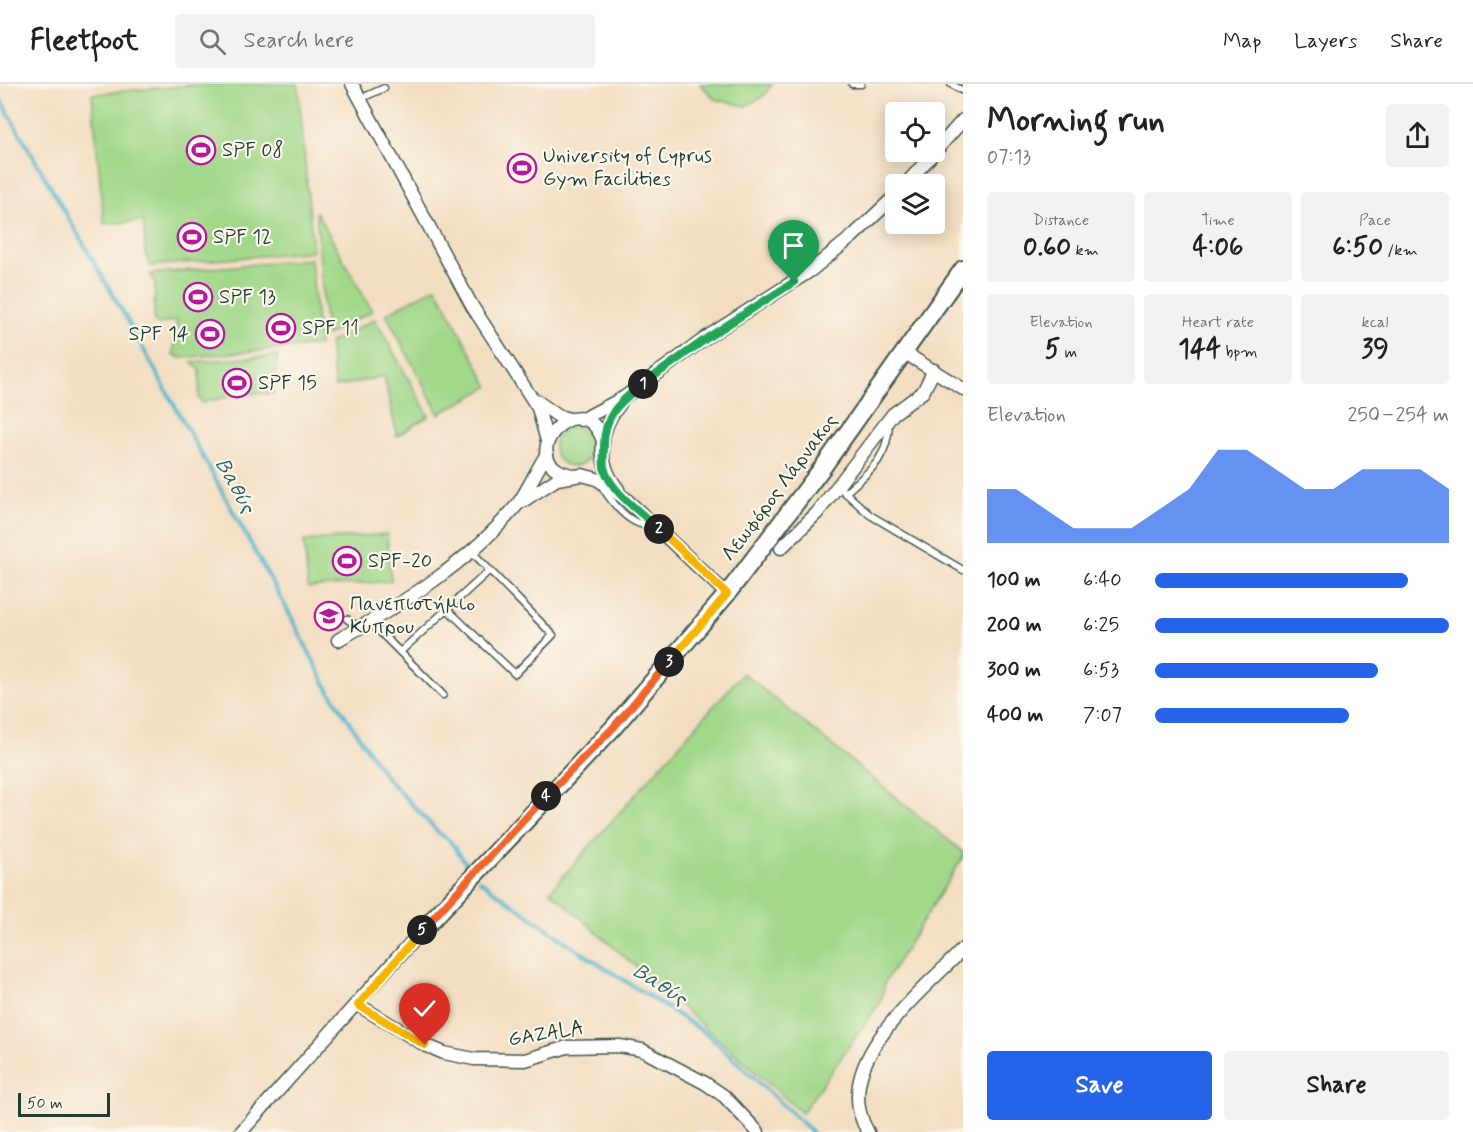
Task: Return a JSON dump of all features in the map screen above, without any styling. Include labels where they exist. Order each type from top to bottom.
[{"type":"main road","name":"Λεωφόρος Λάρνακος","points":[[417,936],[613,728],[727,594],[816,476],[963,269]]},
{"type":"street","points":[[352,84],[457,279],[537,408],[547,448],[557,469],[597,479],[626,499],[727,594]]},
{"type":"street","points":[[915,174],[963,120]]},
{"type":"street","points":[[513,509],[556,427],[628,395],[694,347],[810,271],[854,236],[885,206]]},
{"type":"street","points":[[905,353],[963,388]]},
{"type":"street","points":[[781,548],[842,489],[889,419],[923,392],[934,370]]},
{"type":"street","points":[[338,640],[421,590],[471,551],[513,509],[552,482],[597,467],[604,446],[596,427],[558,416],[544,407],[523,387]]},
{"type":"street","points":[[626,499],[604,467],[603,430],[609,417],[628,395]]},
{"type":"street","name":"Λεωφόρος Λάρνακος","points":[[358,1005],[417,936]]},
{"type":"street","points":[[868,1132],[857,1102],[863,1062],[883,1032],[963,949]]},
{"type":"street","points":[[241,1132],[358,1005]]},
{"type":"street","name":"GAZALA","points":[[358,1005],[425,1045],[444,1053],[474,1059],[525,1060],[567,1047],[620,1046],[642,1050],[705,1083],[724,1096],[758,1132]]},
{"type":"lane","points":[[852,84],[861,84]]},
{"type":"lane","points":[[951,84],[963,91]]},
{"type":"lane","points":[[360,99],[384,88]]},
{"type":"lane","points":[[597,479],[612,502],[630,518],[645,527],[654,525]]},
{"type":"lane","points":[[842,489],[870,515],[963,570]]},
{"type":"lane","points":[[447,609],[515,674],[553,634],[471,551]]},
{"type":"lane","points":[[400,652],[490,570]]},
{"type":"lane","points":[[347,619],[365,625],[400,652],[443,695]]},
{"type":"green space","name":"SPF 08","points":[[202,84],[298,84],[313,251],[150,266],[145,254],[144,221],[104,224],[92,94]]},
{"type":"green space","points":[[700,84],[772,84],[764,96],[746,106],[715,99]]},
{"type":"green space","points":[[316,211],[372,311],[326,336]]},
{"type":"green space","points":[[311,259],[319,345],[180,358],[173,354],[177,320],[158,324],[154,321],[155,283],[150,274]]},
{"type":"green space","points":[[436,287],[489,387],[439,414],[386,314]]},
{"type":"green space","points":[[375,319],[429,416],[397,436],[384,376],[335,387],[329,343]]},
{"type":"green space","name":"SPF 15","points":[[278,356],[273,394],[243,393],[202,403],[199,399],[200,371],[192,362]]},
{"type":"green space","points":[[573,428],[586,434],[592,447],[586,460],[573,466],[560,460],[554,447],[560,434]]},
{"type":"green space","name":"SPF-20","points":[[387,534],[391,581],[308,588],[304,541]]},
{"type":"green space","points":[[743,673],[963,852],[963,857],[885,982],[881,1001],[802,1113],[550,891]]},
{"type":"waterway","name":"Βαθύς","points":[[0,99],[129,323],[289,613],[328,689],[385,776],[439,833],[450,841],[470,869]]},
{"type":"waterway","name":"Βαθύς","points":[[479,880],[573,947],[707,1034],[812,1132]]},
{"type":"place","name":"SPF 08","points":[[201,150]]},
{"type":"place","name":"University of Cyprus Gym Facilities","points":[[522,168]]},
{"type":"place","name":"SPF 12","points":[[192,237]]},
{"type":"place","name":"SPF 13","points":[[198,297]]},
{"type":"place","name":"SPF 11","points":[[281,328]]},
{"type":"place","name":"SPF 14","points":[[210,334]]},
{"type":"place","name":"SPF 15","points":[[237,383]]},
{"type":"place","name":"SPF-20","points":[[347,561]]},
{"type":"place","name":"Πανεπιστήμιο Κύπρου","points":[[329,616]]},
{"type":"route","points":[[425,1045],[358,1005],[396,959],[547,795],[613,728],[727,594],[686,558],[615,486],[604,467],[603,430],[606,423],[628,395],[710,336],[794,282]]}]
